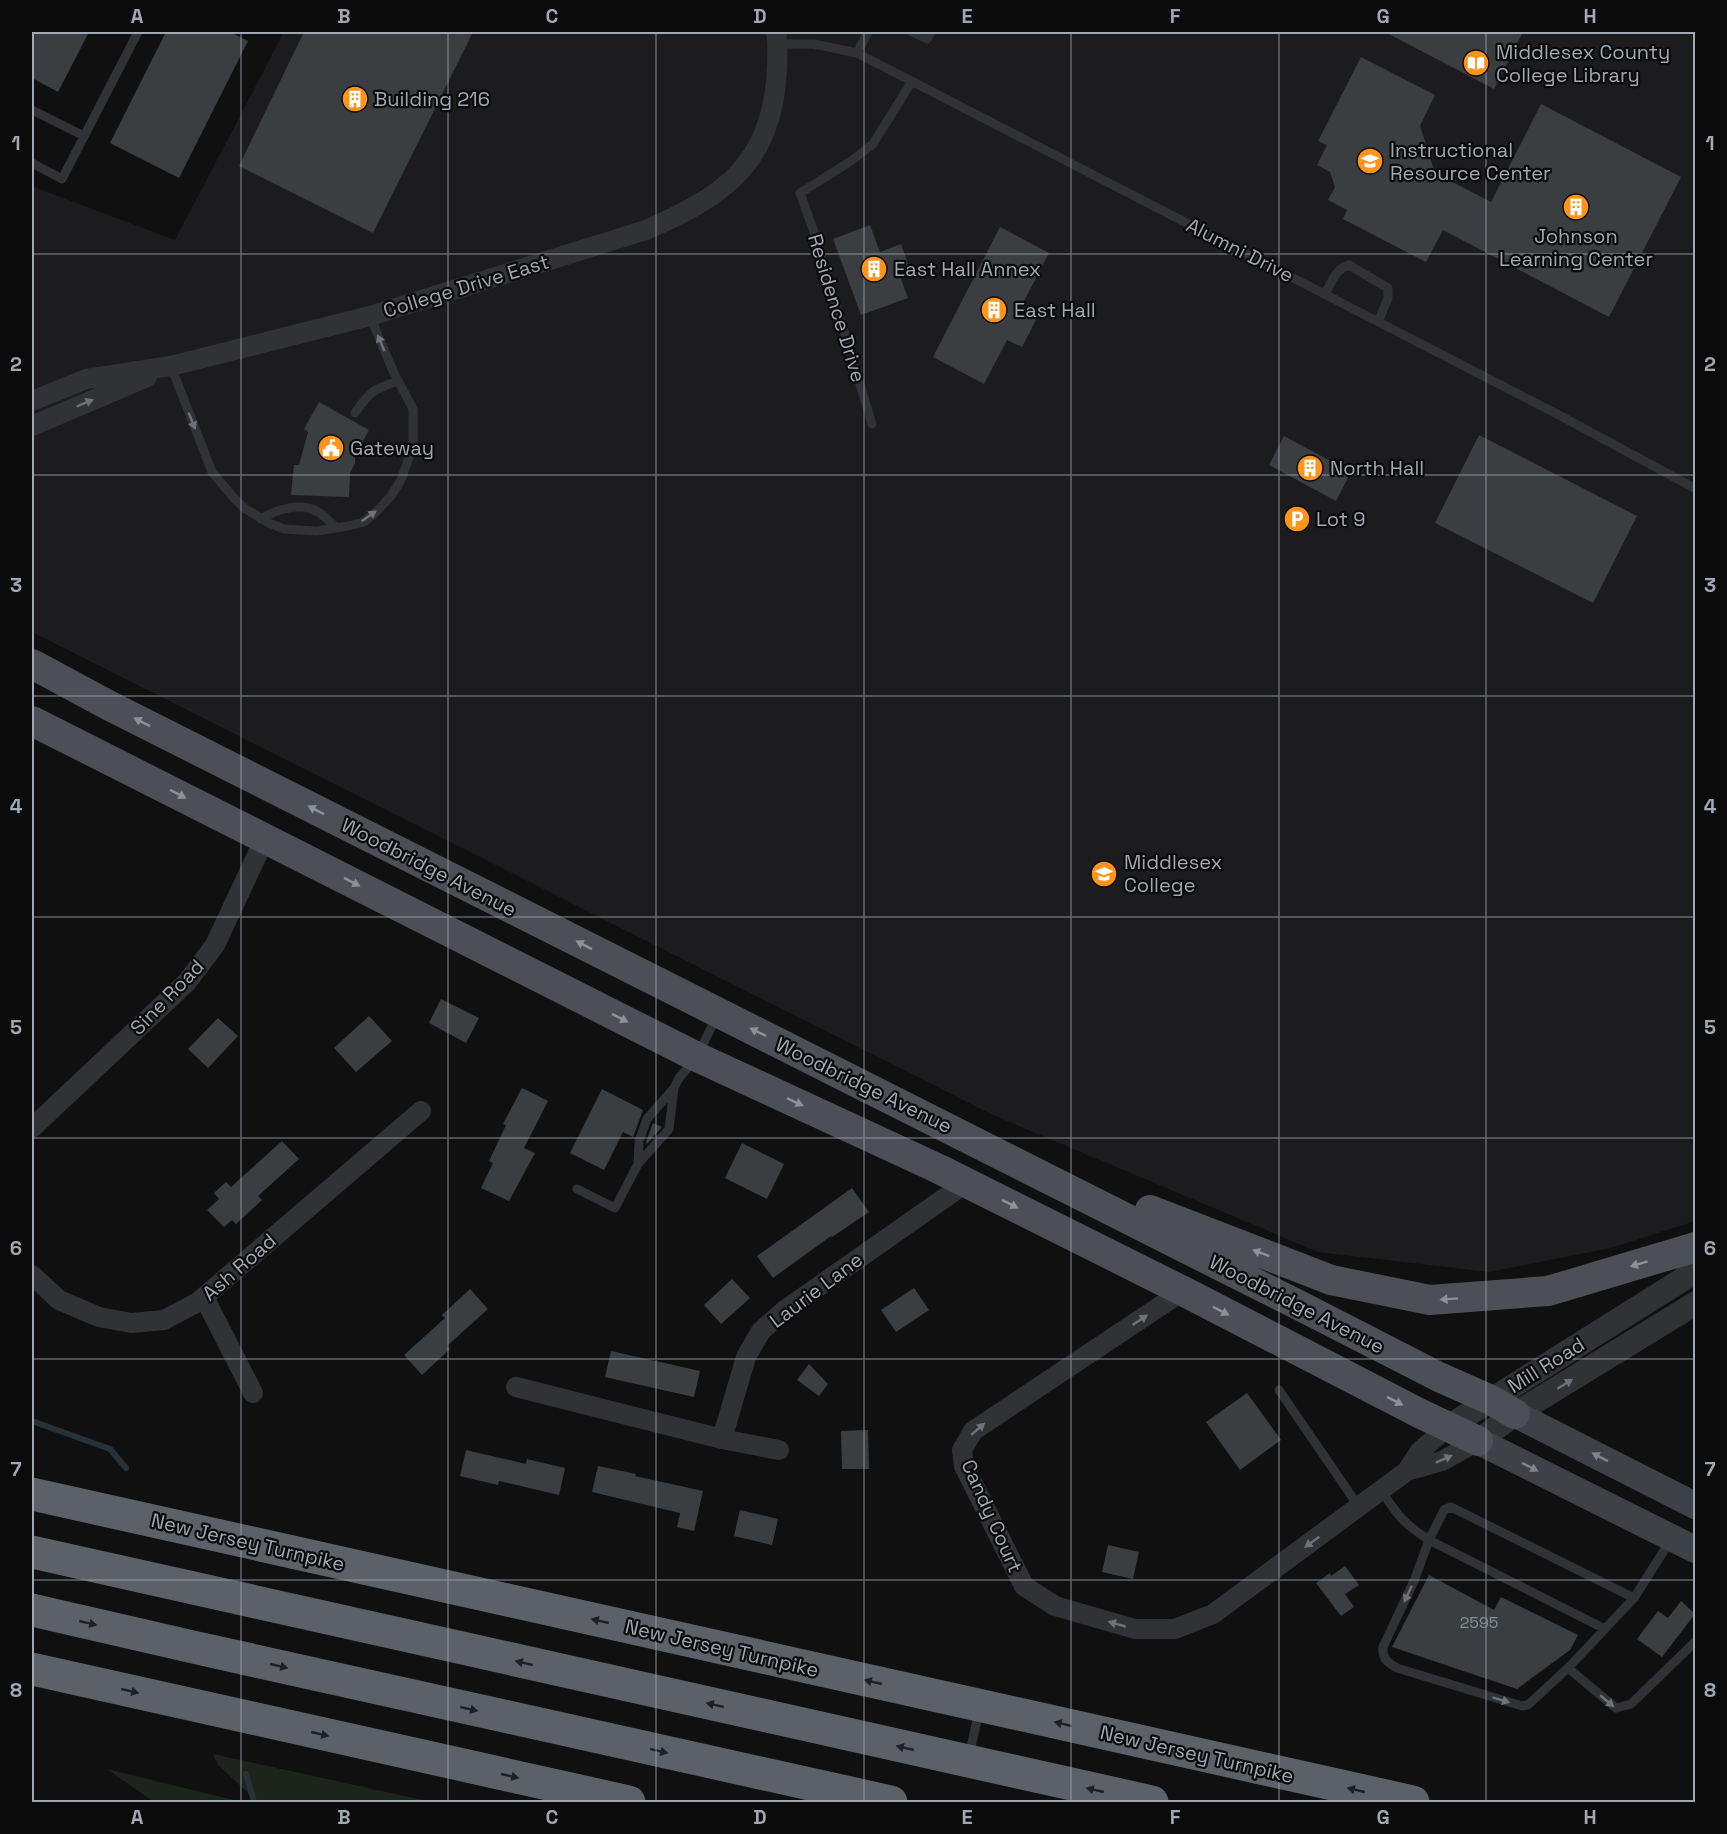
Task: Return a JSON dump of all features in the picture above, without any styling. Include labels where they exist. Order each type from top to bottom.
[{"type":"highway","name":"New Jersey Turnpike","points":[[32,1494],[1413,1803]]},
{"type":"highway","points":[[32,1552],[1152,1803]]},
{"type":"highway","points":[[32,1610],[891,1803]]},
{"type":"highway","points":[[32,1669],[629,1803]]},
{"type":"main road","name":"Woodbridge Avenue","points":[[32,663],[108,705],[999,1152],[1695,1506]]},
{"type":"main road","points":[[32,680],[108,705]]},
{"type":"main road","name":"Woodbridge Avenue","points":[[32,721],[697,1057],[966,1183],[1183,1291],[1409,1408],[1684,1544]]},
{"type":"main road","points":[[999,1152],[1331,1280],[1430,1300],[1548,1291],[1695,1247]]},
{"type":"street","name":"College Drive East","points":[[32,401],[86,379],[171,366],[370,316],[646,230],[686,213],[722,190],[740,174],[753,156],[774,105],[777,38]]},
{"type":"street","points":[[32,426],[171,366]]},
{"type":"street","name":"Sine Road","points":[[32,1128],[187,982],[215,945],[265,838]]},
{"type":"street","name":"Ash Road","points":[[32,1275],[59,1300],[99,1317],[131,1323],[164,1320],[198,1302],[421,1111]]},
{"type":"street","name":"Laurie Lane","points":[[723,1439],[746,1357],[761,1331],[785,1310],[966,1183]]},
{"type":"street","name":"Mill Road","points":[[1175,1629],[1213,1614],[1407,1471],[1442,1461],[1478,1441],[1503,1407],[1695,1271]]},
{"type":"street","name":"Candy Court","points":[[1175,1629],[1135,1629],[1055,1606],[1024,1586],[964,1466],[962,1450],[973,1431],[1183,1291]]},
{"type":"street","points":[[204,1297],[253,1393]]},
{"type":"street","name":"Mill Road","points":[[1407,1471],[1420,1451],[1448,1427],[1503,1407],[1695,1303]]},
{"type":"street","points":[[516,1387],[723,1439],[779,1450]]},
{"type":"lane","points":[[32,163],[62,179],[138,32]]},
{"type":"lane","points":[[857,53],[868,32]]},
{"type":"lane","points":[[912,32],[927,39],[931,32]]},
{"type":"lane","name":"Alumni Drive","points":[[777,38],[857,53],[1694,485]]},
{"type":"lane","name":"Residence Drive","points":[[872,424],[800,193],[851,161],[873,144],[912,81]]},
{"type":"lane","points":[[32,110],[84,136]]},
{"type":"lane","points":[[1325,294],[1337,273],[1343,266],[1349,265],[1388,288],[1388,298],[1378,322]]},
{"type":"lane","points":[[171,366],[212,472],[244,508],[261,519],[284,529],[317,531],[364,522],[391,496],[401,480],[412,446],[413,410],[370,316]]},
{"type":"lane","points":[[355,413],[366,396],[398,381]]},
{"type":"lane","points":[[261,519],[282,508],[309,509],[317,512],[337,528]]},
{"type":"lane","points":[[638,1164],[639,1141],[647,1119],[697,1057],[718,1012]]},
{"type":"lane","points":[[577,1189],[615,1208],[638,1164],[669,1129],[674,1088]]},
{"type":"lane","points":[[1279,1390],[1359,1507]]},
{"type":"lane","points":[[1381,1490],[1399,1517],[1429,1540],[1605,1629]]},
{"type":"lane","points":[[1634,1598],[1451,1507],[1444,1510],[1429,1540],[1414,1581],[1383,1647],[1383,1656],[1386,1661],[1397,1668],[1522,1706],[1528,1705],[1568,1668],[1634,1598],[1684,1544]]},
{"type":"lane","points":[[1568,1668],[1616,1708],[1630,1704],[1695,1641]]},
{"type":"lane","points":[[968,1762],[980,1706]]},
{"type":"shaded area","name":"Middlesex College","points":[[284,32],[1695,32],[1695,1221],[1611,1248],[1489,1272],[1318,1252],[993,1115],[32,632],[32,193],[34,187],[175,240]]},
{"type":"shaded area","points":[[213,1754],[432,1802],[258,1802],[218,1765]]},
{"type":"shaded area","points":[[107,1769],[234,1800],[236,1802],[154,1802]]},
{"type":"building","points":[[32,32],[89,32],[58,92],[32,78]]},
{"type":"building","points":[[166,32],[230,32],[248,41],[179,178],[110,143]]},
{"type":"building","name":"Building 216","points":[[304,32],[473,32],[373,233],[239,166]]},
{"type":"building","name":"Middlesex County College Library","points":[[1385,32],[1523,32],[1494,89]]},
{"type":"building","points":[[1361,57],[1435,95],[1420,126],[1435,173],[1491,202],[1541,104],[1681,177],[1609,317],[1443,230],[1426,262],[1343,219],[1347,210],[1328,200],[1335,187],[1330,172],[1317,165],[1327,145],[1318,141]]},
{"type":"building","name":"East Hall Annex","points":[[870,225],[880,252],[901,244],[909,267],[898,271],[908,298],[861,315],[833,239]]},
{"type":"building","name":"East Hall","points":[[1000,227],[1049,253],[1022,305],[1039,314],[1022,347],[1007,340],[984,384],[933,357]]},
{"type":"building","name":"Gateway","points":[[319,402],[369,430],[355,456],[355,463],[350,473],[349,497],[291,495],[294,465],[299,465],[308,432],[304,429]]},
{"type":"building","points":[[1479,435],[1637,516],[1593,603],[1435,523]]},
{"type":"building","name":"North Hall","points":[[1284,436],[1351,472],[1336,501],[1269,465]]},
{"type":"building","points":[[441,999],[479,1018],[466,1043],[429,1023]]},
{"type":"building","points":[[369,1016],[392,1041],[356,1072],[334,1048]]},
{"type":"building","points":[[218,1018],[238,1036],[208,1068],[188,1049]]},
{"type":"building","points":[[522,1088],[548,1101],[524,1148],[535,1153],[509,1201],[481,1188],[493,1163],[489,1161],[506,1125],[503,1124]]},
{"type":"building","points":[[602,1089],[643,1110],[633,1137],[623,1132],[604,1170],[570,1153]]},
{"type":"building","points":[[653,1123],[662,1127],[647,1144],[646,1142]]},
{"type":"building","points":[[282,1141],[299,1159],[258,1196],[262,1200],[236,1224],[232,1220],[224,1227],[207,1210],[219,1199],[214,1193],[226,1182],[231,1187]]},
{"type":"building","points":[[742,1143],[784,1164],[767,1199],[725,1178]]},
{"type":"building","points":[[852,1188],[869,1212],[773,1278],[757,1256]]},
{"type":"building","points":[[732,1279],[750,1298],[721,1324],[704,1305]]},
{"type":"building","points":[[914,1288],[929,1310],[896,1332],[881,1310]]},
{"type":"building","points":[[470,1289],[488,1309],[447,1346],[450,1349],[422,1375],[404,1355],[445,1318],[442,1315]]},
{"type":"building","points":[[611,1351],[700,1371],[694,1397],[605,1377]]},
{"type":"building","points":[[809,1364],[828,1384],[819,1396],[797,1380]]},
{"type":"building","points":[[1247,1393],[1281,1440],[1240,1470],[1206,1422]]},
{"type":"building","points":[[868,1430],[869,1469],[842,1469],[841,1431]]},
{"type":"building","points":[[466,1450],[526,1464],[527,1459],[565,1468],[559,1495],[499,1481],[498,1485],[460,1476]]},
{"type":"building","points":[[598,1466],[703,1491],[694,1531],[677,1527],[680,1513],[592,1492]]},
{"type":"building","points":[[740,1510],[778,1519],[772,1545],[734,1536]]},
{"type":"building","points":[[1108,1545],[1139,1552],[1133,1579],[1102,1572]]},
{"type":"building","points":[[1345,1566],[1359,1585],[1345,1594],[1354,1607],[1341,1616],[1316,1583]]},
{"type":"building","points":[[1429,1575],[1494,1610],[1501,1597],[1578,1635],[1570,1650],[1517,1689],[1392,1647]]},
{"type":"building","points":[[1681,1601],[1695,1614],[1662,1657],[1637,1639],[1658,1611],[1668,1618]]},
{"type":"waterway","points":[[32,1421],[110,1449],[126,1468]]},
{"type":"waterway","points":[[246,1774],[254,1802]]},
{"type":"place","name":"Middlesex County College Library","points":[[1476,63]]},
{"type":"place","name":"Building 216","points":[[355,99]]},
{"type":"place","name":"Instructional Resource Center","points":[[1370,161]]},
{"type":"place","name":"Johnson Learning Center","points":[[1576,207]]},
{"type":"place","name":"East Hall Annex","points":[[874,269]]},
{"type":"place","name":"East Hall","points":[[994,310]]},
{"type":"place","name":"Gateway","points":[[331,448]]},
{"type":"place","name":"North Hall","points":[[1310,468]]},
{"type":"place","name":"Lot 9","points":[[1297,519]]},
{"type":"place","name":"Middlesex College","points":[[1104,874]]}]
